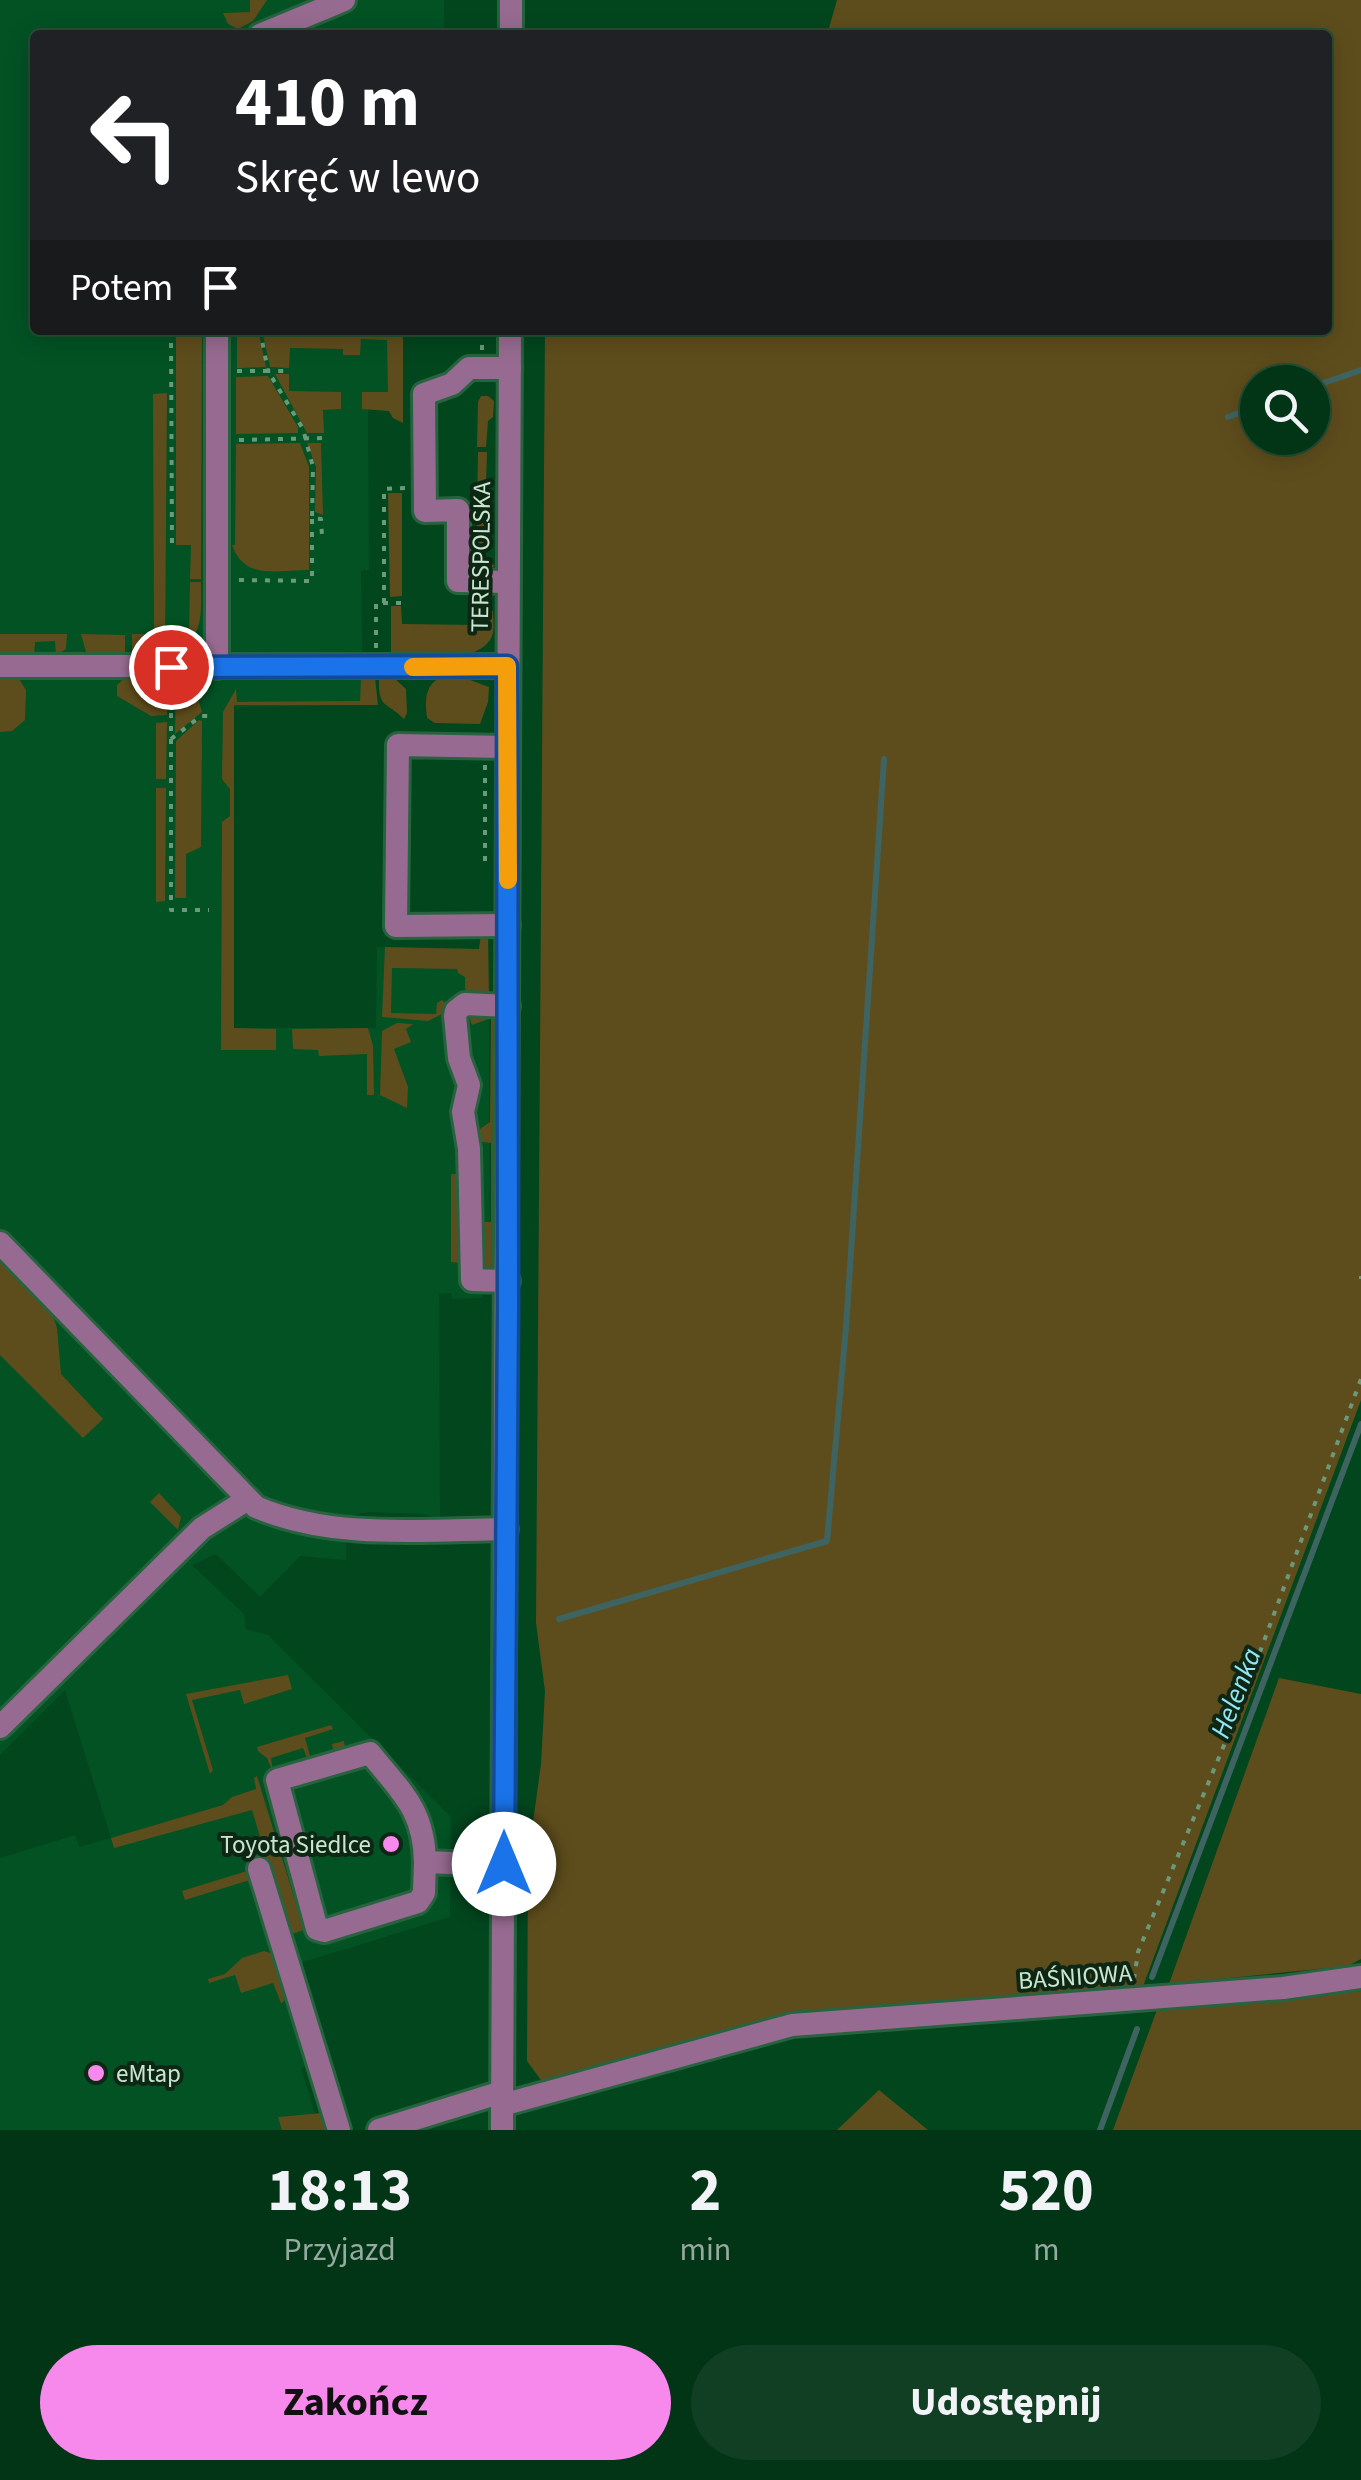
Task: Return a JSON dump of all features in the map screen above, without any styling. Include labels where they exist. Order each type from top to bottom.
[{"type":"street","points":[[272,30],[344,0]]},
{"type":"street","points":[[511,0],[512,30]]},
{"type":"street","points":[[217,335],[217,668]]},
{"type":"street","name":"TERESPOLSKA","points":[[502,2130],[510,335]]},
{"type":"street","points":[[507,582],[458,581],[458,510],[425,511],[424,394],[452,384],[469,368],[510,368]]},
{"type":"street","points":[[0,666],[507,666]]},
{"type":"street","points":[[507,746],[398,745],[396,926],[508,925]]},
{"type":"street","points":[[508,1006],[465,1004],[456,1011],[459,1058],[469,1084],[464,1112],[469,1149],[472,1280],[508,1281]]},
{"type":"street","points":[[0,1244],[256,1507],[287,1520],[346,1528],[506,1530]]},
{"type":"street","points":[[0,1726],[202,1528],[248,1499]]},
{"type":"street","points":[[370,1753],[417,1814],[424,1832],[424,1862],[424,1893],[418,1902],[317,1930],[277,1780],[370,1753]]},
{"type":"street","points":[[424,1862],[504,1864]]},
{"type":"street","points":[[259,1869],[339,2130]]},
{"type":"street","name":"BAŚNIOWA","points":[[380,2130],[792,2025],[1283,1988],[1361,1977]]},
{"type":"path","points":[[171,335],[172,546]]},
{"type":"path","points":[[217,580],[312,580],[312,467],[302,429],[268,371],[261,335]]},
{"type":"path","points":[[235,358],[235,371],[289,370]]},
{"type":"path","points":[[235,440],[324,438]]},
{"type":"path","points":[[384,603],[384,488],[425,488]]},
{"type":"path","points":[[312,518],[321,518],[325,536]]},
{"type":"path","points":[[376,668],[376,603],[407,603]]},
{"type":"path","points":[[171,667],[171,910],[209,910]]},
{"type":"path","points":[[171,739],[201,716],[212,716]]},
{"type":"path","points":[[1134,1999],[1138,1952],[1238,1714],[1361,1379]]},
{"type":"shaded area","points":[[0,0],[444,0],[444,30],[30,30],[30,335],[376,335],[388,339],[388,392],[363,392],[362,409],[368,409],[369,570],[361,571],[363,705],[230,707],[232,1028],[376,1028],[377,947],[479,949],[480,937],[489,996],[490,1271],[482,1298],[452,1299],[451,1293],[439,1294],[440,1519],[422,1514],[370,1512],[346,1516],[346,1560],[300,1556],[260,1597],[216,1554],[192,1565],[244,1614],[246,1629],[268,1635],[451,1817],[450,1917],[297,1964],[326,2061],[301,2068],[320,2130],[0,2130],[0,1858],[75,1835],[79,1847],[111,1838],[65,1690],[0,1755]]},
{"type":"shaded area","points":[[250,0],[267,0],[253,21],[238,29],[228,24],[223,13],[250,12]]},
{"type":"shaded area","points":[[837,0],[1361,0],[1361,1400],[1142,1989],[781,2014],[543,2083],[527,2061],[528,1859],[541,1764],[545,1691],[536,1623],[545,335],[1332,335],[1332,30],[828,30]]},
{"type":"shaded area","points":[[176,335],[202,335],[201,579],[190,579],[191,545],[176,545]]},
{"type":"shaded area","points":[[237,335],[259,335],[266,367],[237,368]]},
{"type":"shaded area","points":[[263,335],[403,335],[403,423],[389,411],[362,409],[362,392],[388,392],[387,340],[361,339],[360,355],[343,355],[343,349],[290,348],[289,368],[270,367]]},
{"type":"shaded area","points":[[275,374],[289,374],[289,391],[341,392],[341,409],[323,410],[324,433],[307,433]]},
{"type":"shaded area","points":[[268,376],[298,433],[236,434],[236,377]]},
{"type":"shaded area","points":[[167,393],[165,652],[132,653],[132,634],[154,634],[153,394]]},
{"type":"shaded area","points":[[481,396],[494,401],[486,447],[477,447]]},
{"type":"shaded area","points":[[300,443],[309,467],[309,570],[254,569],[245,564],[232,545],[236,444]]},
{"type":"shaded area","points":[[307,443],[321,443],[323,515],[315,512],[316,467]]},
{"type":"shaded area","points":[[478,452],[487,452],[484,556],[495,566],[479,573],[476,569]]},
{"type":"shaded area","points":[[388,493],[402,493],[402,596],[390,597]]},
{"type":"shaded area","points":[[190,582],[201,582],[201,608],[196,633],[186,647],[182,643],[189,634]]},
{"type":"shaded area","points":[[391,606],[401,606],[402,624],[476,625],[477,611],[493,611],[493,633],[486,645],[475,652],[391,658]]},
{"type":"shaded area","points":[[0,634],[67,634],[66,649],[56,656],[55,641],[35,642],[34,656],[0,656]]},
{"type":"shaded area","points":[[81,634],[125,635],[125,653],[86,652]]},
{"type":"shaded area","points":[[0,676],[19,679],[26,690],[25,720],[12,731],[0,732]]},
{"type":"shaded area","points":[[125,678],[167,678],[167,715],[151,716],[117,696],[117,685]]},
{"type":"shaded area","points":[[361,678],[375,678],[378,705],[234,705],[234,1028],[276,1029],[276,1050],[221,1050],[222,822],[230,816],[230,789],[222,779],[223,712],[236,689],[237,702],[360,701]]},
{"type":"shaded area","points":[[379,678],[395,679],[406,689],[404,719],[382,700]]},
{"type":"shaded area","points":[[440,678],[465,678],[489,687],[480,724],[435,723],[427,718],[428,690]]},
{"type":"shaded area","points":[[176,681],[191,687],[202,712],[175,734]]},
{"type":"shaded area","points":[[199,720],[201,847],[186,854],[186,898],[175,898],[176,741]]},
{"type":"shaded area","points":[[167,722],[166,779],[156,779],[156,723]]},
{"type":"shaded area","points":[[156,788],[166,788],[165,901],[156,902]]},
{"type":"shaded area","points":[[481,935],[488,935],[489,996],[470,996],[465,977],[457,969],[392,968],[391,1013],[436,1014],[437,1003],[442,1000],[446,1012],[428,1021],[382,1017],[385,947],[479,949]]},
{"type":"shaded area","points":[[468,1014],[495,1017],[498,1020],[497,1262],[490,1271],[481,1272],[482,1222],[491,1222],[491,1143],[475,1141],[474,1133],[490,1122],[491,1018],[472,1025]]},
{"type":"shaded area","points":[[397,1023],[413,1024],[406,1029],[411,1042],[394,1049],[408,1087],[407,1108],[380,1095],[382,1031]]},
{"type":"shaded area","points":[[368,1028],[373,1046],[374,1095],[367,1095],[367,1054],[319,1056],[318,1050],[293,1049],[292,1029]]},
{"type":"shaded area","points":[[451,1174],[464,1174],[463,1263],[451,1262]]},
{"type":"shaded area","points":[[0,1259],[50,1308],[57,1328],[61,1374],[103,1419],[83,1438],[0,1355]]},
{"type":"shaded area","points":[[159,1493],[181,1517],[178,1530],[150,1502]]},
{"type":"shaded area","points":[[288,1675],[292,1689],[244,1704],[240,1690],[192,1700],[213,1770],[210,1774],[186,1694]]},
{"type":"shaded area","points":[[1279,1678],[1361,1694],[1361,1959],[1348,1966],[1169,1984]]},
{"type":"shaded area","points":[[331,1725],[333,1729],[305,1738],[311,1760],[334,1754],[332,1744],[344,1741],[345,1749],[339,1755],[309,1763],[303,1748],[271,1758],[273,1772],[267,1758],[258,1751],[257,1747]]},
{"type":"shaded area","points":[[257,1776],[304,1930],[289,1935],[252,1810],[114,1848],[111,1838],[223,1805],[232,1797],[256,1789]]},
{"type":"shaded area","points":[[251,1871],[250,1880],[185,1900],[182,1891]]},
{"type":"shaded area","points":[[264,1951],[277,1955],[287,1997],[283,2002],[273,1983],[241,1993],[235,1975],[209,1983],[208,1979],[225,1974],[242,1958]]},
{"type":"shaded area","points":[[1361,1991],[1361,2130],[1113,2130],[1158,2007],[1268,2002]]},
{"type":"shaded area","points":[[879,2090],[928,2130],[837,2130]]},
{"type":"shaded area","points":[[322,2113],[325,2130],[282,2130],[278,2117]]},
{"type":"waterway","points":[[1330,381],[1361,370]]},
{"type":"waterway","points":[[1228,417],[1240,413]]},
{"type":"waterway","points":[[559,1619],[827,1541],[846,1327],[884,759]]},
{"type":"waterway","name":"Helenka","points":[[1152,1977],[1361,1424]]},
{"type":"waterway","name":"Helenka","points":[[1100,2130],[1137,2029]]},
{"type":"slow traffic","points":[[413,667],[507,666],[508,880]]},
{"type":"place","name":"Toyota Siedlce","points":[[391,1844]]},
{"type":"place","name":"eMtap","points":[[96,2073]]},
{"type":"route","points":[[171,667],[507,666],[504,1864]]}]
